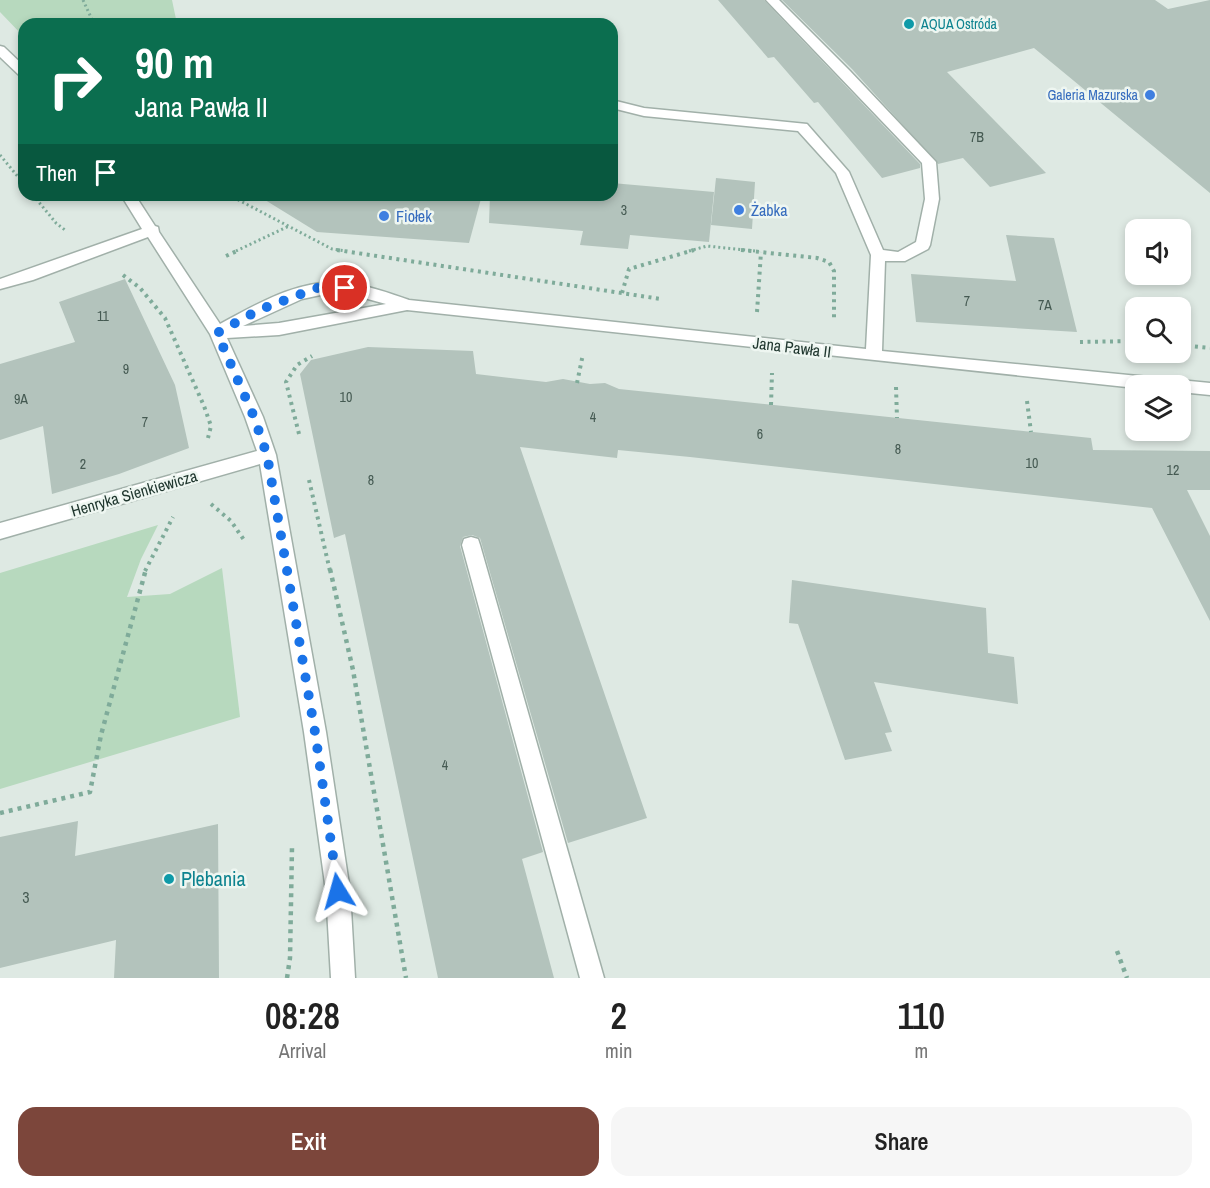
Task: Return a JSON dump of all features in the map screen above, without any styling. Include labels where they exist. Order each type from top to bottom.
[{"type":"street","points":[[772,0],[929,162],[932,199],[923,245],[900,257],[878,255]]},
{"type":"street","points":[[0,50],[18,67]]},
{"type":"street","points":[[618,106],[644,112],[802,127],[842,172],[878,255],[874,356]]},
{"type":"street","points":[[132,201],[217,333],[254,417],[267,455],[315,732],[338,891],[343,978]]},
{"type":"street","points":[[0,284],[153,230]]},
{"type":"street","name":"Jana Pawła II","points":[[217,333],[259,310],[317,288],[345,288],[409,305],[1125,381]]},
{"type":"street","name":"Jana Pawła II","points":[[217,333],[279,329],[409,305]]},
{"type":"street","points":[[1191,387],[1210,389]]},
{"type":"street","name":"Henryka Sienkiewicza","points":[[0,531],[267,455]]},
{"type":"street","points":[[471,545],[592,978]]},
{"type":"path","points":[[83,0],[91,18]]},
{"type":"path","points":[[0,155],[18,177]]},
{"type":"path","points":[[38,201],[56,223],[140,288],[165,318],[211,426],[207,443]]},
{"type":"path","points":[[241,201],[332,249],[667,299]]},
{"type":"path","points":[[226,256],[289,226]]},
{"type":"path","points":[[622,293],[629,269],[707,246],[817,258],[829,262],[834,271],[834,323],[876,329]]},
{"type":"path","points":[[761,252],[757,312],[768,314]]},
{"type":"path","points":[[1191,346],[1210,348]]},
{"type":"path","points":[[577,383],[583,351],[591,352]]},
{"type":"path","points":[[300,439],[286,382],[297,364],[315,354]]},
{"type":"path","points":[[760,371],[783,374]]},
{"type":"path","points":[[771,405],[772,373]]},
{"type":"path","points":[[885,386],[907,388]]},
{"type":"path","points":[[896,387],[897,418]]},
{"type":"path","points":[[1016,400],[1039,402]]},
{"type":"path","points":[[1027,401],[1031,432]]},
{"type":"path","points":[[308,474],[353,670],[406,978]]},
{"type":"path","points":[[207,501],[231,520],[244,539],[247,550]]},
{"type":"path","points":[[0,813],[90,792],[101,735],[145,571],[178,507]]},
{"type":"path","points":[[287,978],[290,958],[292,837]]},
{"type":"path","points":[[1117,951],[1127,978]]},
{"type":"green space","points":[[0,0],[172,0],[176,18],[18,18],[18,31],[0,12]]},
{"type":"green space","points":[[158,525],[141,559],[127,597],[170,594],[222,568],[240,717],[0,789],[0,573]]},
{"type":"building","points":[[718,0],[764,0],[920,164],[920,168],[882,178],[818,102],[814,103],[774,57],[768,58]]},
{"type":"building","points":[[782,0],[1155,0],[1168,9],[1210,0],[1210,193],[1034,48],[947,72],[1046,173],[990,187],[963,158],[938,164],[852,69]]},
{"type":"building","name":"Żabka","points":[[716,178],[755,182],[752,229],[711,225]]},
{"type":"building","points":[[618,184],[714,192],[709,242],[630,235],[628,249],[580,245],[583,231],[489,223],[490,201],[618,201]]},
{"type":"building","name":"Fiołek","points":[[267,201],[480,201],[469,243],[317,232]]},
{"type":"building","points":[[1006,235],[1054,238],[1077,332],[916,322],[911,274],[1016,281]]},
{"type":"building","points":[[125,279],[175,385],[189,448],[119,474],[52,494],[43,426],[0,440],[0,364],[75,342],[59,302]]},
{"type":"building","points":[[368,347],[473,351],[476,374],[546,382],[563,379],[590,384],[605,383],[619,389],[1091,438],[1093,450],[1210,451],[1210,490],[1187,490],[1210,536],[1210,621],[1152,508],[618,450],[617,458],[520,447],[647,818],[568,843],[480,538],[472,535],[463,537],[460,546],[543,852],[522,859],[554,978],[438,978],[345,534],[334,538],[300,374],[311,360]]},
{"type":"building","points":[[792,580],[986,608],[988,653],[1014,657],[1018,704],[874,682],[892,732],[885,733],[892,751],[845,760],[798,624],[789,623]]},
{"type":"building","points":[[78,821],[75,856],[218,824],[219,978],[114,978],[116,940],[0,968],[0,837]]},
{"type":"place","name":"AQUA Ostróda","points":[[909,24]]},
{"type":"place","name":"Galeria Mazurska","points":[[1150,95]]},
{"type":"place","name":"Żabka","points":[[739,210]]},
{"type":"place","name":"Fiołek","points":[[384,216]]},
{"type":"place","name":"Plebania","points":[[169,879]]},
{"type":"route","points":[[338,891],[315,732],[267,455],[254,417],[217,333],[259,310],[317,288],[345,288]]}]
